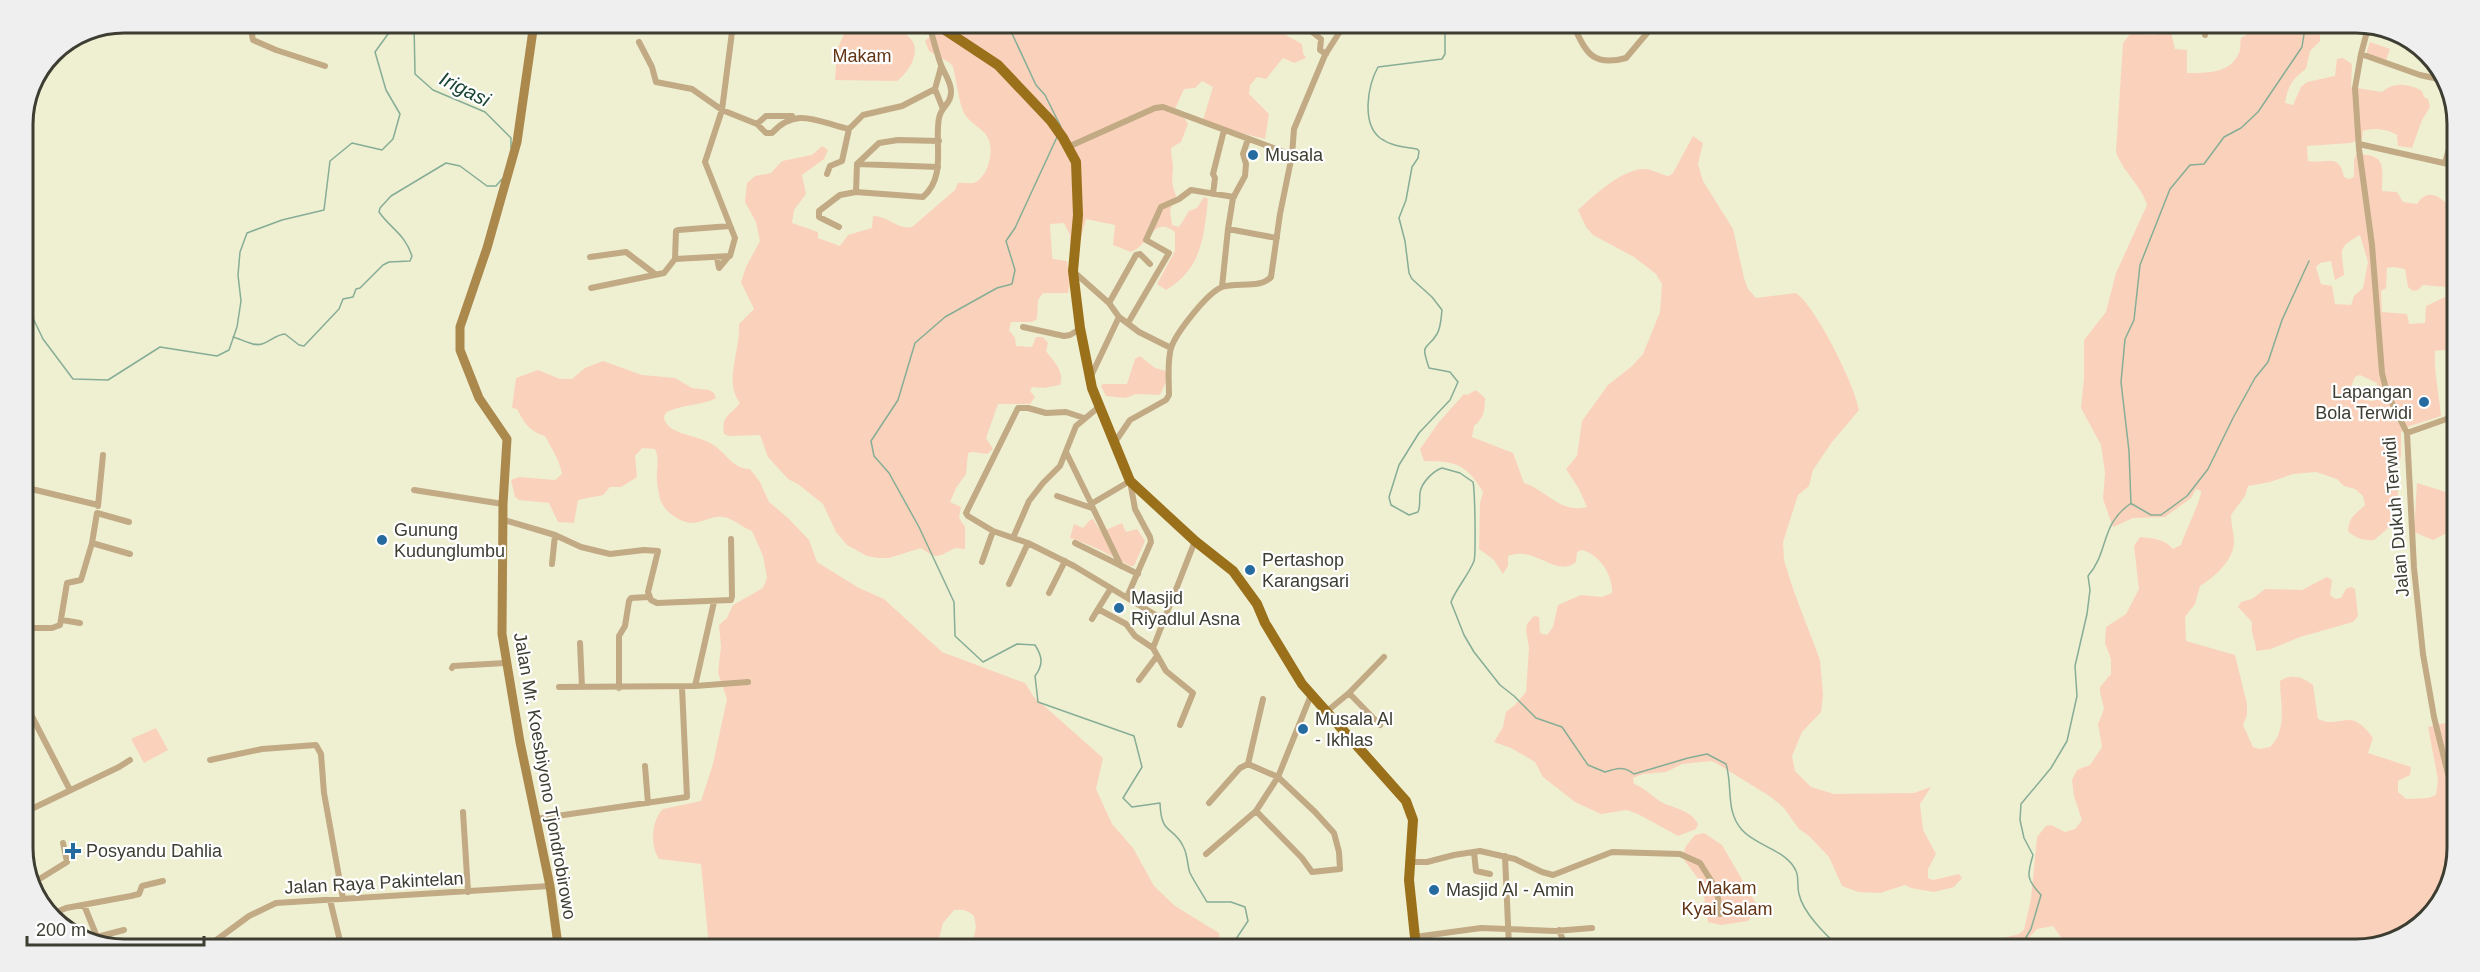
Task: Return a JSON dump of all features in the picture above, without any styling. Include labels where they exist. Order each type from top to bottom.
[{"type":"main road","name":"Jalan Mr. Koesbiyono Tjondrobirowo","points":[[533,33],[517,142],[487,248],[460,327],[459,341],[479,398],[507,439],[503,504],[501,624],[505,663],[550,886],[557,939]]},
{"type":"main road","points":[[950,33],[998,65],[1051,122],[1066,142],[1076,162],[1078,190],[1073,270],[1080,328],[1090,378],[1130,481],[1195,541],[1233,571],[1257,604],[1265,623],[1292,670],[1311,695],[1406,801],[1413,820],[1409,862],[1415,939]]},
{"type":"street","points":[[253,33],[254,40],[276,50],[325,66]]},
{"type":"street","points":[[675,259],[728,257],[735,241],[705,162],[722,110],[732,33]]},
{"type":"street","points":[[839,226],[819,217],[819,211],[840,195],[856,192],[923,197],[933,186],[938,167],[939,116],[948,105],[951,93],[950,84],[941,67],[932,33]]},
{"type":"street","points":[[1314,33],[1321,39],[1320,50],[1326,54]]},
{"type":"street","points":[[1115,442],[1130,420],[1166,400],[1172,348],[1193,313],[1208,297],[1222,287],[1267,281],[1271,277],[1292,155],[1294,129],[1326,54],[1340,33]]},
{"type":"street","points":[[1577,33],[1581,45],[1589,54],[1609,61],[1626,58],[1647,33]]},
{"type":"street","name":"Jalan Dukuh Terwidi","points":[[2366,34],[2355,88],[2359,144],[2372,245],[2382,373],[2387,393],[2407,433],[2414,568],[2423,654],[2434,717],[2447,770]]},
{"type":"street","points":[[639,42],[652,67],[656,82],[692,89],[722,110],[757,124],[763,132],[772,133],[783,121],[796,117]]},
{"type":"street","points":[[2361,54],[2435,78]]},
{"type":"street","points":[[941,67],[935,89],[943,109]]},
{"type":"street","points":[[827,174],[830,166],[842,161],[849,129],[863,115],[902,106],[935,89]]},
{"type":"street","points":[[1066,142],[1160,107],[1292,155]]},
{"type":"street","points":[[757,124],[766,116],[796,117],[849,129]]},
{"type":"street","points":[[1214,194],[1215,178],[1212,174],[1224,130]]},
{"type":"street","points":[[1222,287],[1228,229],[1234,197],[1245,176],[1246,164],[1243,154],[1248,139]]},
{"type":"street","points":[[856,192],[857,164],[879,143],[898,140],[939,141]]},
{"type":"street","points":[[2359,144],[2445,163],[2447,156]]},
{"type":"street","points":[[857,164],[938,167]]},
{"type":"street","points":[[1128,323],[1169,254],[1146,240],[1161,207],[1179,200],[1191,190],[1234,197]]},
{"type":"street","points":[[591,288],[667,272],[675,259],[676,231],[678,230],[730,226]]},
{"type":"street","points":[[1228,229],[1277,238]]},
{"type":"street","points":[[590,258],[626,252],[655,274]]},
{"type":"street","points":[[1109,303],[1136,255],[1140,254],[1145,257],[1150,264]]},
{"type":"street","points":[[1073,270],[1109,303],[1119,317],[1139,332],[1172,348]]},
{"type":"street","points":[[1090,378],[1119,317]]},
{"type":"street","points":[[1023,327],[1064,336],[1076,333],[1080,328]]},
{"type":"street","points":[[1013,538],[1029,501],[1042,483],[1060,466],[1076,426],[1100,406]]},
{"type":"street","points":[[1084,418],[1066,412],[1046,413],[1018,408],[966,511],[968,516],[993,531],[1028,543],[1065,561],[1164,620]]},
{"type":"street","points":[[2407,433],[2447,419]]},
{"type":"street","points":[[1066,452],[1122,566]]},
{"type":"street","points":[[33,628],[58,627],[62,620],[67,583],[81,580],[92,543],[103,455]]},
{"type":"street","points":[[1057,496],[1092,506],[1130,481],[1132,502],[1150,537],[1150,545],[1127,597]]},
{"type":"street","points":[[33,489],[98,505]]},
{"type":"street","points":[[414,490],[503,504]]},
{"type":"street","points":[[97,513],[129,522]]},
{"type":"street","points":[[504,520],[555,535],[581,548],[610,554],[644,550],[658,551],[648,597]]},
{"type":"street","points":[[982,562],[993,531]]},
{"type":"street","points":[[552,564],[555,535]]},
{"type":"street","points":[[619,688],[619,636],[625,626],[631,598],[648,597],[657,603],[714,602],[732,599],[731,539]]},
{"type":"street","points":[[1153,648],[1195,541]]},
{"type":"street","points":[[92,543],[130,554]]},
{"type":"street","points":[[1009,584],[1028,543]]},
{"type":"street","points":[[1076,543],[1138,574]]},
{"type":"street","points":[[1049,593],[1065,561]]},
{"type":"street","points":[[1092,619],[1111,588]]},
{"type":"street","points":[[695,686],[714,602]]},
{"type":"street","points":[[1098,609],[1126,624],[1135,636],[1153,648],[1166,671],[1193,693],[1180,725]]},
{"type":"street","points":[[62,620],[80,623]]},
{"type":"street","points":[[580,643],[582,687]]},
{"type":"street","points":[[1139,680],[1157,656]]},
{"type":"street","points":[[1326,711],[1349,693],[1384,657]]},
{"type":"street","points":[[452,669],[453,666],[505,663]]},
{"type":"street","points":[[559,687],[682,687],[748,682]]},
{"type":"street","points":[[536,819],[689,796],[682,687]]},
{"type":"street","points":[[1349,693],[1380,725]]},
{"type":"street","points":[[1206,854],[1256,811],[1278,777],[1311,695]]},
{"type":"street","points":[[1248,764],[1263,699]]},
{"type":"street","points":[[33,721],[70,790]]},
{"type":"street","points":[[210,760],[262,749],[316,746],[321,754],[324,793],[343,899]]},
{"type":"street","points":[[33,808],[130,760]]},
{"type":"street","points":[[1209,803],[1240,768],[1248,764],[1278,777],[1334,833],[1340,867],[1337,870],[1312,872],[1302,858],[1256,811]]},
{"type":"street","points":[[645,766],[648,803]]},
{"type":"street","points":[[464,812],[468,892]]},
{"type":"street","points":[[39,879],[67,861],[63,843]]},
{"type":"street","points":[[1409,862],[1427,862],[1474,852],[1505,856],[1554,875],[1612,852],[1680,854],[1700,863],[1716,890],[1720,914]]},
{"type":"street","points":[[1474,852],[1476,871],[1490,874]]},
{"type":"street","points":[[1505,856],[1508,939]]},
{"type":"street","points":[[59,911],[139,894],[142,886],[163,881]]},
{"type":"street","name":"Jalan Raya Pakintelan","points":[[219,939],[249,916],[273,904],[550,886]]},
{"type":"street","points":[[330,900],[340,939]]},
{"type":"street","points":[[84,905],[96,934]]},
{"type":"street","points":[[1429,939],[1481,928],[1506,930],[1592,928]]},
{"type":"street","points":[[102,936],[124,930]]},
{"type":"street","points":[[1559,930],[1562,939]]},
{"type":"green space","name":"Makam","points":[[844,33],[904,33],[913,41],[915,54],[906,72],[897,81],[835,80],[837,50]]},
{"type":"green space","points":[[938,33],[1282,33],[1302,44],[1306,58],[1294,63],[1283,58],[1266,79],[1257,77],[1250,85],[1249,94],[1269,114],[1265,139],[1203,120],[1213,87],[1202,81],[1195,88],[1184,89],[1175,109],[1188,124],[1181,142],[1171,148],[1172,182],[1176,195],[1170,210],[1172,225],[1179,227],[1189,211],[1197,208],[1204,197],[1208,199],[1205,226],[1194,262],[1178,282],[1166,290],[1157,284],[1175,251],[1175,232],[1168,228],[1156,229],[1143,244],[1131,252],[1113,245],[1115,225],[1086,219],[1078,248],[1070,248],[1070,235],[1064,223],[1050,224],[1053,259],[1067,261],[1070,282],[1068,293],[1043,293],[1038,300],[1037,319],[1032,322],[1011,322],[1009,330],[1015,338],[1016,346],[1032,347],[1036,337],[1043,337],[1048,343],[1046,351],[1060,371],[1060,385],[1044,388],[1032,387],[1030,391],[1035,397],[1030,404],[998,404],[986,438],[993,449],[987,454],[968,453],[966,474],[950,502],[961,507],[959,518],[965,527],[965,549],[955,548],[934,556],[921,548],[889,558],[878,558],[867,556],[847,545],[836,532],[823,504],[788,479],[768,457],[760,435],[729,436],[724,434],[725,419],[740,403],[733,385],[739,324],[754,309],[741,282],[760,241],[756,222],[745,202],[747,183],[755,176],[771,173],[782,161],[812,155],[822,146],[828,150],[824,159],[802,175],[806,194],[794,210],[792,223],[818,232],[818,238],[840,246],[848,235],[872,228],[873,216],[902,227],[912,227],[955,190],[958,183],[972,183],[981,178],[989,161],[989,141],[987,136],[964,113],[953,67],[929,51],[925,41]]},
{"type":"green space","points":[[2172,33],[2175,49],[2187,50],[2187,73],[2202,73],[2224,69],[2230,65],[2240,52],[2241,38],[2249,33],[2320,33],[2320,41],[2310,51],[2306,69],[2291,83],[2285,103],[2293,105],[2301,87],[2307,82],[2335,76],[2337,59],[2343,58],[2352,64],[2351,87],[2382,92],[2396,85],[2412,86],[2422,91],[2424,97],[2428,99],[2430,107],[2422,120],[2412,148],[2398,146],[2397,135],[2380,129],[2363,131],[2362,139],[2350,143],[2307,146],[2308,161],[2335,162],[2342,169],[2344,177],[2349,179],[2354,177],[2356,154],[2378,159],[2382,168],[2382,191],[2397,192],[2403,202],[2417,204],[2426,195],[2431,195],[2447,204],[2447,296],[2447,350],[2435,351],[2441,416],[2410,426],[2401,432],[2401,456],[2395,472],[2398,488],[2397,514],[2392,525],[2374,540],[2354,536],[2348,531],[2349,526],[2353,516],[2365,505],[2363,496],[2355,489],[2344,486],[2337,479],[2316,472],[2293,474],[2270,482],[2248,486],[2245,496],[2231,515],[2234,543],[2230,556],[2212,578],[2200,586],[2195,604],[2185,617],[2186,641],[2235,655],[2247,704],[2247,715],[2243,725],[2253,747],[2259,749],[2270,747],[2279,733],[2282,716],[2280,681],[2288,677],[2301,678],[2313,685],[2318,719],[2327,722],[2352,720],[2365,728],[2373,738],[2368,753],[2411,767],[2410,775],[2398,781],[2398,792],[2406,799],[2428,798],[2436,795],[2438,779],[2428,727],[2447,722],[2447,848],[2442,878],[2435,894],[2416,917],[2396,930],[2380,936],[2356,939],[2062,939],[2053,926],[2037,929],[2028,939],[1999,939],[2019,934],[2024,930],[2031,899],[2037,837],[2046,826],[2051,825],[2065,832],[2075,829],[2082,820],[2074,796],[2072,780],[2077,770],[2090,765],[2102,747],[2098,724],[2104,709],[2100,687],[2111,674],[2111,659],[2105,643],[2106,627],[2126,614],[2139,589],[2134,546],[2140,537],[2162,541],[2173,549],[2181,545],[2201,495],[2201,491],[2196,489],[2191,498],[2165,517],[2133,518],[2113,527],[2103,499],[2105,473],[2101,445],[2081,408],[2084,340],[2106,312],[2116,273],[2147,205],[2141,191],[2116,152],[2123,43],[2130,34]],"holes":[[[2360,235],[2368,262],[2363,288],[2354,296],[2351,305],[2335,304],[2332,286],[2321,284],[2316,267],[2320,263],[2331,261],[2335,280],[2344,275],[2342,250],[2347,243]],[[2387,268],[2405,269],[2408,287],[2413,291],[2423,285],[2445,287],[2447,296],[2426,306],[2425,323],[2409,324],[2407,314],[2382,312],[2381,291],[2386,288]],[[2360,375],[2377,383],[2377,399],[2372,401],[2359,399],[2351,387],[2355,377]]]},
{"type":"green space","points":[[2370,42],[2390,49],[2386,60],[2366,54]]},
{"type":"green space","points":[[1693,136],[1703,143],[1698,164],[1703,181],[1733,229],[1748,289],[1756,298],[1796,293],[1804,301],[1834,347],[1859,410],[1832,442],[1813,470],[1809,486],[1798,495],[1783,542],[1784,560],[1793,589],[1820,660],[1823,695],[1821,712],[1802,732],[1792,756],[1795,771],[1811,787],[1834,794],[1914,793],[1931,787],[1920,804],[1923,830],[1936,854],[1928,869],[1928,878],[1933,880],[1959,874],[1962,878],[1954,887],[1934,892],[1905,885],[1880,893],[1858,892],[1842,886],[1829,857],[1799,829],[1784,808],[1771,797],[1711,761],[1682,764],[1666,772],[1643,774],[1633,778],[1634,784],[1658,800],[1695,819],[1698,824],[1696,829],[1678,836],[1627,810],[1601,814],[1575,802],[1543,777],[1535,762],[1511,748],[1494,742],[1503,727],[1506,712],[1526,692],[1529,648],[1527,624],[1534,616],[1539,617],[1540,633],[1547,635],[1553,627],[1558,605],[1581,595],[1602,597],[1612,593],[1612,586],[1608,573],[1600,561],[1582,550],[1577,552],[1576,562],[1561,567],[1528,555],[1508,556],[1508,566],[1503,574],[1494,560],[1479,549],[1480,503],[1483,492],[1465,470],[1452,463],[1424,461],[1420,449],[1439,422],[1464,394],[1467,395],[1476,390],[1485,398],[1485,406],[1482,417],[1474,426],[1472,437],[1513,453],[1524,483],[1561,504],[1569,507],[1587,507],[1566,469],[1577,456],[1582,421],[1608,385],[1643,354],[1660,312],[1662,284],[1656,274],[1634,257],[1593,235],[1586,227],[1578,210],[1609,184],[1628,173],[1646,169],[1669,176],[1673,173]]},
{"type":"green space","points":[[1140,356],[1155,368],[1166,371],[1168,377],[1160,395],[1136,394],[1126,398],[1106,396],[1101,386],[1103,384],[1127,384],[1135,359]]},
{"type":"green space","points":[[603,361],[642,375],[675,378],[692,388],[709,390],[714,393],[716,398],[712,400],[667,412],[664,416],[666,423],[677,431],[709,442],[735,464],[750,469],[760,482],[769,502],[809,540],[817,562],[859,588],[884,599],[942,652],[1025,683],[1034,697],[1103,758],[1096,789],[1112,824],[1133,848],[1154,886],[1175,906],[1219,933],[1219,939],[973,939],[976,927],[974,916],[967,911],[954,910],[943,923],[939,939],[708,939],[701,864],[659,859],[654,847],[653,834],[656,820],[663,809],[701,801],[713,764],[727,699],[718,673],[721,646],[719,625],[727,618],[733,605],[763,588],[767,578],[763,556],[752,531],[730,519],[715,517],[692,523],[672,515],[660,499],[655,449],[642,448],[635,456],[637,477],[621,487],[610,487],[603,495],[578,500],[574,523],[558,522],[549,503],[519,500],[515,497],[511,480],[519,477],[555,480],[562,474],[545,436],[531,429],[517,409],[512,408],[516,378],[538,370],[560,379],[572,379],[585,368]]},
{"type":"green space","points":[[2417,483],[2446,492],[2447,533],[2433,540],[2414,532]]},
{"type":"green space","points":[[1093,519],[1101,532],[1122,523],[1126,532],[1137,529],[1145,541],[1134,566],[1070,538],[1074,524],[1083,528]]},
{"type":"green space","points":[[2327,577],[2332,580],[2330,595],[2335,599],[2341,598],[2346,589],[2351,587],[2355,589],[2358,616],[2353,622],[2300,637],[2271,649],[2256,651],[2252,622],[2238,607],[2241,602],[2252,599],[2265,589],[2302,590]]},
{"type":"green space","points":[[156,728],[168,750],[144,763],[131,739]]},
{"type":"green space","name":"Makam Kyai Salam","points":[[1704,833],[1722,845],[1758,907],[1748,921],[1721,925],[1708,922],[1702,884],[1682,857],[1686,846],[1695,835]]},
{"type":"waterway","points":[[33,318],[43,339],[73,379],[108,380],[160,347],[217,356],[229,350],[237,327],[241,301],[238,275],[240,252],[247,233],[282,220],[324,210],[330,161],[352,143],[382,150],[393,139],[400,114],[386,90],[375,52],[389,33]]},
{"type":"waterway","name":"Irigasi","points":[[414,33],[415,74],[433,90],[485,112],[511,138],[511,148]]},
{"type":"waterway","points":[[1012,33],[1036,85],[1045,95],[1061,127]]},
{"type":"waterway","points":[[1445,33],[1445,54],[1442,59],[1378,67],[1369,93],[1370,123],[1380,138],[1389,143],[1419,151],[1418,158],[1412,167],[1406,200],[1399,218],[1409,273],[1442,310],[1438,331],[1425,350],[1429,368],[1450,372],[1458,382],[1450,400],[1419,433],[1399,465],[1389,497],[1391,505],[1409,515],[1418,512],[1420,493],[1425,481],[1442,468],[1460,473],[1473,482],[1474,561],[1451,602],[1464,635],[1474,652],[1500,685],[1536,718],[1562,727],[1588,765],[1605,772],[1620,768],[1634,774],[1707,754],[1726,764],[1731,807],[1737,823],[1748,835],[1779,853],[1792,864],[1797,873],[1799,894],[1805,909],[1830,939]]},
{"type":"waterway","points":[[2131,504],[2129,451],[2121,382],[2125,339],[2134,320],[2140,265],[2170,189],[2190,165],[2204,164],[2224,137],[2241,128],[2258,112],[2302,47],[2304,33]]},
{"type":"waterway","points":[[1057,137],[1015,228],[1006,241],[1015,270],[1012,284],[997,288],[945,317],[915,343],[898,400],[871,441],[874,456],[889,473],[919,527],[954,602],[955,636],[983,662],[1017,644],[1035,645],[1041,660],[1040,668],[1035,676],[1038,702],[1134,736],[1142,767],[1123,798],[1132,807],[1160,803],[1165,826],[1183,846],[1190,873],[1207,902],[1231,902],[1245,907],[1248,921],[1236,939]]},
{"type":"waterway","name":"Irigasi","points":[[233,337],[259,345],[285,334],[299,345],[304,346],[339,309],[343,299],[353,297],[356,289],[360,288],[383,265],[389,262],[410,261],[412,256],[406,242],[379,212],[391,196],[446,163],[460,166],[487,186],[496,186],[502,179]]},
{"type":"waterway","points":[[2132,504],[2151,515],[2161,515],[2187,496],[2208,469],[2255,378],[2268,362],[2282,320],[2309,261]]},
{"type":"waterway","points":[[2025,939],[2031,929],[2041,895],[2030,881],[2033,855],[2024,838],[2020,820],[2021,804],[2051,768],[2067,741],[2077,696],[2075,666],[2087,614],[2090,590],[2088,576],[2095,567],[2114,521],[2130,504]]},
{"type":"place","name":"Musala","points":[[1253,155]]},
{"type":"place","name":"Lapangan Bola Terwidi","points":[[2424,402]]},
{"type":"place","name":"Gunung Kudunglumbu","points":[[382,540]]},
{"type":"place","name":"Pertashop Karangsari","points":[[1250,570]]},
{"type":"place","name":"Masjid Riyadlul Asna","points":[[1119,608]]},
{"type":"place","name":"Musala Al - Ikhlas","points":[[1303,729]]},
{"type":"place","name":"Posyandu Dahlia","points":[[73,851]]},
{"type":"place","name":"Masjid Al - Amin","points":[[1434,890]]}]
